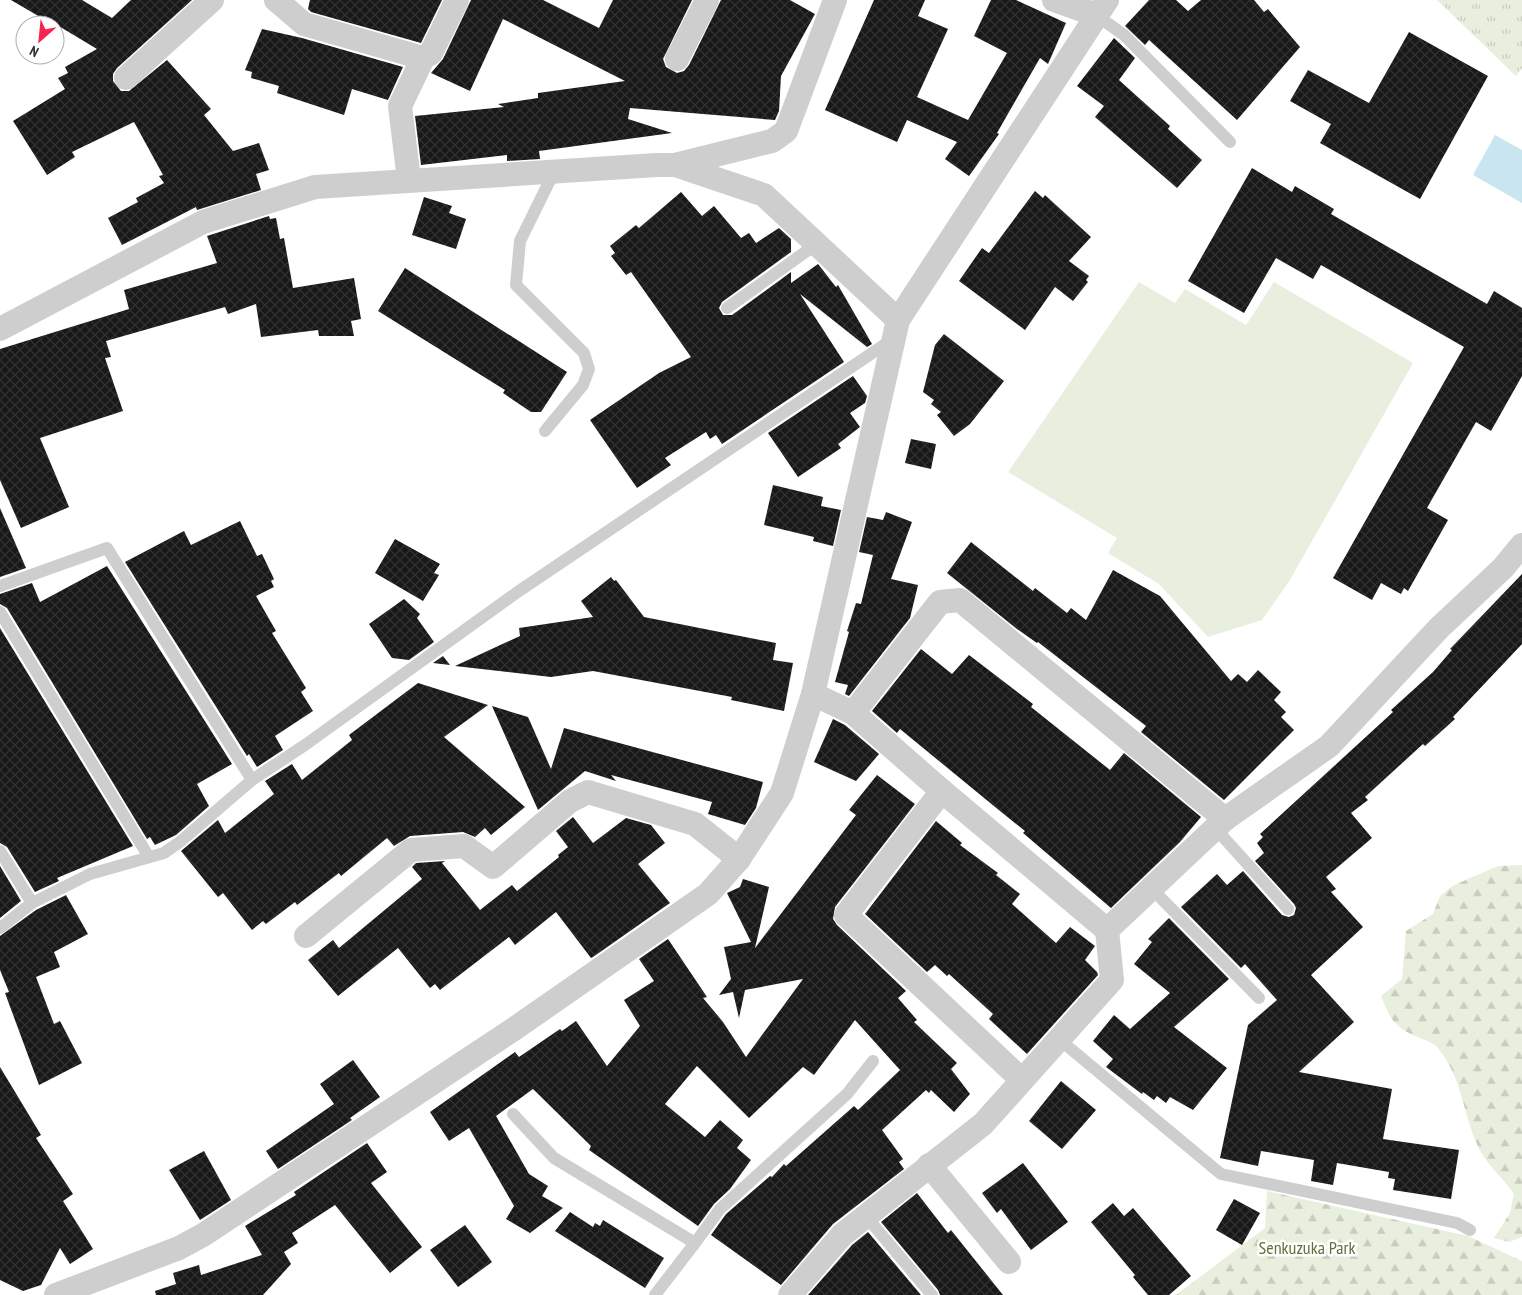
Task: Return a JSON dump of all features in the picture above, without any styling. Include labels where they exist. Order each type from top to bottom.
[{"type":"street","points":[[126,78],[212,0]]},
{"type":"street","points":[[276,0],[304,24],[423,58]]},
{"type":"street","points":[[409,180],[400,106],[423,58],[431,52],[456,0]]},
{"type":"street","points":[[677,59],[707,0]]},
{"type":"street","points":[[0,329],[203,222],[315,187],[675,165],[772,141],[786,131],[835,0]]},
{"type":"street","points":[[56,1295],[178,1248],[203,1235],[514,1029],[708,894],[739,860],[782,793],[813,694],[897,329],[1101,8],[1054,0]]},
{"type":"street","points":[[675,165],[764,195],[818,243],[897,329]]},
{"type":"street","points":[[1107,930],[1220,823],[1329,746],[1439,628],[1503,568],[1522,545]]},
{"type":"street","points":[[853,713],[940,602],[960,600],[1220,823]]},
{"type":"street","points":[[790,1295],[842,1235],[983,1124],[1112,980],[1107,930],[853,713],[813,694]]},
{"type":"street","points":[[942,791],[846,915],[1022,1080]]},
{"type":"street","points":[[306,936],[411,850],[464,846],[493,867],[570,801],[588,792],[695,824],[739,860]]},
{"type":"street","points":[[930,1166],[1009,1262]]},
{"type":"lane","points":[[1101,8],[1124,35],[1230,142]]},
{"type":"lane","points":[[545,431],[583,385],[589,369],[584,353],[516,285],[520,240],[554,172]]},
{"type":"lane","points":[[727,308],[818,243]]},
{"type":"lane","points":[[0,928],[32,903],[90,874],[164,853],[181,841],[252,780],[305,745],[527,585],[897,329]]},
{"type":"lane","points":[[0,586],[107,548],[252,780]]},
{"type":"lane","points":[[0,612],[149,857]]},
{"type":"lane","points":[[1220,823],[1288,909]]},
{"type":"lane","points":[[0,852],[32,903]]},
{"type":"lane","points":[[1151,888],[1259,998]]},
{"type":"lane","points":[[1060,1040],[1221,1174],[1457,1223],[1470,1230]]},
{"type":"lane","points":[[655,1295],[720,1209],[846,1094],[874,1060]]},
{"type":"lane","points":[[513,1114],[554,1158],[695,1243]]},
{"type":"lane","points":[[865,1215],[932,1295]]},
{"type":"green space","points":[[1437,0],[1522,0],[1522,68],[1516,76]]},
{"type":"green space","points":[[1139,282],[1175,303],[1185,289],[1246,325],[1274,282],[1413,363],[1290,580],[1262,620],[1208,637],[1159,584],[1108,553],[1117,538],[1008,472]]},
{"type":"green space","points":[[1522,865],[1522,1237],[1509,1242],[1494,1238],[1510,1213],[1514,1194],[1479,1150],[1452,1070],[1436,1046],[1404,1030],[1394,1022],[1381,996],[1402,979],[1406,931],[1433,914],[1440,896],[1454,885],[1498,866]]},
{"type":"green space","name":"Senkuzuka Park","points":[[1267,1191],[1468,1236],[1522,1261],[1522,1295],[1176,1295],[1265,1228]]},
{"type":"water","points":[[1495,135],[1522,150],[1522,203],[1473,175]]},
{"type":"building","points":[[11,0],[82,0],[112,18],[131,0],[192,0],[117,68],[113,74],[113,81],[121,91],[129,91],[167,60],[211,109],[204,115],[233,151],[259,143],[269,170],[256,174],[261,190],[197,210],[196,207],[122,245],[108,218],[138,202],[136,198],[164,183],[159,176],[163,175],[134,122],[72,152],[75,157],[47,175],[13,121],[65,89],[58,78],[68,73],[65,67],[97,49],[65,30],[65,15],[37,15]]},
{"type":"building","points":[[310,0],[442,0],[421,43],[311,12],[308,9]]},
{"type":"building","points":[[471,0],[543,0],[599,28],[613,0],[692,0],[663,59],[666,67],[677,73],[684,71],[689,65],[721,0],[790,0],[815,14],[781,76],[779,111],[775,120],[630,108],[628,119],[672,133],[539,151],[540,159],[507,161],[507,155],[421,165],[415,116],[504,107],[498,104],[538,98],[538,93],[625,81],[503,19],[470,91],[431,73],[443,59]]},
{"type":"building","points":[[874,0],[925,0],[918,16],[948,29],[917,97],[968,120],[1007,53],[974,36],[991,0],[1016,0],[1066,23],[1048,64],[1040,58],[997,133],[999,134],[969,176],[945,159],[957,142],[907,120],[897,142],[825,110]]},
{"type":"building","points":[[1149,0],[1176,0],[1188,11],[1201,0],[1254,0],[1264,12],[1268,9],[1300,47],[1237,120],[1149,40],[1145,45],[1125,26]]},
{"type":"building","points":[[262,29],[302,38],[403,67],[388,100],[352,89],[344,115],[277,93],[279,86],[251,78],[252,72],[245,70]]},
{"type":"building","points":[[1409,32],[1488,76],[1420,199],[1320,143],[1331,124],[1290,101],[1308,70],[1369,103]]},
{"type":"building","points":[[1114,38],[1135,58],[1119,80],[1170,126],[1168,129],[1202,160],[1177,188],[1095,117],[1104,106],[1077,86]]},
{"type":"building","points":[[1252,168],[1292,192],[1295,186],[1334,209],[1331,214],[1487,304],[1494,291],[1522,308],[1522,376],[1491,431],[1476,422],[1427,508],[1448,520],[1408,591],[1404,588],[1401,594],[1381,583],[1372,600],[1333,578],[1464,347],[1321,265],[1313,279],[1276,258],[1244,313],[1188,281]]},
{"type":"building","points":[[1035,191],[1043,198],[1045,195],[1091,237],[1069,261],[1089,276],[1086,280],[1088,282],[1073,301],[1055,287],[1025,330],[959,281],[982,248],[989,253]]},
{"type":"building","points":[[681,192],[702,216],[714,206],[741,238],[749,233],[756,243],[779,228],[791,239],[791,252],[722,302],[719,308],[723,315],[732,315],[791,272],[791,283],[818,264],[836,287],[838,285],[872,344],[867,347],[800,294],[844,362],[722,444],[716,435],[710,439],[706,432],[665,458],[671,465],[637,488],[590,420],[659,373],[691,357],[631,272],[626,275],[611,256],[615,253],[610,246],[636,225],[639,228]]},
{"type":"building","points":[[424,197],[452,206],[449,213],[466,219],[456,249],[412,235]]},
{"type":"building","points":[[269,216],[270,219],[276,218],[280,239],[284,238],[293,288],[354,278],[361,319],[351,321],[354,336],[319,336],[318,330],[261,337],[256,304],[228,314],[225,307],[106,341],[111,357],[105,358],[123,411],[40,438],[69,507],[21,528],[0,480],[0,349],[129,309],[124,290],[217,263],[207,236]]},
{"type":"building","points":[[405,268],[567,372],[541,412],[531,412],[503,393],[505,390],[378,311]]},
{"type":"building","points":[[944,334],[1004,381],[970,424],[954,436],[937,415],[941,412],[931,404],[934,400],[923,392],[935,345]]},
{"type":"building","points":[[853,376],[867,396],[865,403],[850,413],[860,427],[838,444],[841,448],[798,477],[768,433]]},
{"type":"building","points":[[911,439],[936,444],[931,469],[905,463]]},
{"type":"building","points":[[773,485],[823,497],[821,506],[841,510],[833,546],[813,541],[814,537],[764,525]]},
{"type":"building","points":[[0,508],[26,568],[0,577]]},
{"type":"building","points":[[886,512],[912,522],[891,579],[918,585],[910,618],[849,696],[845,694],[848,685],[835,682],[849,632],[847,631],[856,603],[861,604],[873,555],[859,552],[867,517],[883,520]]},
{"type":"building","points":[[240,521],[257,556],[262,554],[274,579],[271,581],[274,587],[256,596],[276,631],[272,633],[306,688],[301,692],[313,711],[275,736],[283,750],[257,767],[249,754],[247,756],[125,562],[184,531],[191,545]]},
{"type":"building","points":[[395,539],[440,564],[434,573],[439,575],[423,601],[375,573]]},
{"type":"building","points":[[971,542],[1033,591],[1035,588],[1067,613],[1071,608],[1086,620],[1113,570],[1160,596],[1231,681],[1238,674],[1247,682],[1258,670],[1281,692],[1274,700],[1286,712],[1281,717],[1294,730],[1224,800],[1141,732],[1146,726],[1038,642],[1017,629],[947,573]]},
{"type":"building","points":[[107,566],[232,764],[197,784],[209,806],[176,835],[155,845],[150,837],[147,839],[7,608],[0,604],[0,594],[32,583],[40,602]]},
{"type":"building","points":[[1522,574],[1522,644],[1453,717],[1455,719],[1425,746],[1423,744],[1365,797],[1368,800],[1351,813],[1372,838],[1326,877],[1336,889],[1331,892],[1363,927],[1311,975],[1354,1022],[1299,1072],[1392,1089],[1383,1139],[1459,1150],[1451,1199],[1393,1190],[1395,1179],[1388,1178],[1389,1172],[1337,1163],[1333,1185],[1311,1181],[1314,1160],[1261,1151],[1258,1166],[1220,1158],[1248,1025],[1277,1000],[1245,964],[1241,968],[1181,907],[1217,874],[1227,885],[1243,871],[1282,915],[1289,917],[1294,915],[1296,908],[1294,904],[1255,861],[1264,853],[1257,843],[1263,837],[1260,834],[1393,712],[1391,710],[1433,672],[1452,650],[1450,649]]},
{"type":"building","points":[[611,577],[614,581],[616,580],[644,617],[776,643],[773,660],[793,663],[784,711],[731,700],[732,697],[593,671],[551,677],[455,666],[520,636],[519,628],[593,617],[581,601]]},
{"type":"building","points":[[404,599],[420,614],[417,618],[434,642],[409,660],[392,658],[369,624]]},
{"type":"building","points":[[0,628],[133,846],[57,878],[59,881],[35,892],[7,847],[0,843]]},
{"type":"building","points":[[921,649],[952,674],[969,655],[1033,704],[1031,707],[1110,770],[1124,753],[1201,817],[1180,842],[1111,908],[1023,833],[1025,831],[900,729],[897,733],[872,711]]},
{"type":"building","points":[[443,656],[450,665],[433,663]]},
{"type":"building","points":[[418,683],[488,705],[444,737],[525,807],[491,835],[485,828],[475,837],[463,832],[410,836],[394,846],[387,838],[341,876],[339,873],[297,905],[295,902],[266,924],[263,921],[252,930],[223,893],[218,897],[181,851],[218,820],[225,833],[274,794],[265,781],[292,764],[302,780],[352,740],[349,735]]},
{"type":"building","points":[[492,706],[528,717],[551,769],[564,728],[763,782],[756,808],[745,825],[708,814],[712,802],[611,775],[616,781],[585,771],[538,810]]},
{"type":"building","points":[[833,719],[845,725],[879,754],[856,781],[814,762]]},
{"type":"building","points":[[877,775],[915,804],[835,907],[833,919],[906,991],[898,998],[917,1020],[914,1022],[957,1063],[951,1069],[970,1094],[954,1112],[931,1090],[929,1093],[926,1090],[882,1130],[903,1159],[899,1162],[904,1169],[833,1224],[781,1285],[711,1235],[726,1214],[770,1176],[772,1177],[784,1164],[786,1166],[854,1106],[858,1110],[900,1070],[855,1020],[814,1075],[803,1067],[749,1118],[697,1066],[665,1104],[705,1137],[720,1120],[743,1140],[737,1148],[751,1160],[730,1189],[714,1204],[698,1226],[589,1150],[591,1146],[533,1089],[496,1116],[529,1174],[548,1186],[542,1196],[563,1208],[530,1233],[506,1219],[514,1206],[469,1128],[449,1141],[430,1112],[515,1052],[519,1057],[560,1029],[562,1031],[576,1021],[607,1066],[640,1026],[624,1000],[654,981],[639,959],[668,939],[707,997],[703,998],[723,1022],[746,1057],[803,979],[745,990],[739,1018],[733,992],[719,995],[731,979],[724,947],[751,942],[727,893],[740,887],[743,879],[769,887],[755,948],[856,815],[849,810]]},
{"type":"building","points":[[573,817],[593,843],[626,818],[651,825],[665,843],[638,864],[670,903],[593,957],[591,958],[556,912],[515,945],[509,937],[440,990],[435,984],[430,988],[398,948],[338,996],[308,960],[333,940],[339,948],[422,879],[412,867],[416,863],[445,861],[442,863],[480,910],[512,885],[517,891],[559,857],[558,855],[568,847],[556,831]]},
{"type":"building","points":[[936,821],[962,843],[960,845],[998,873],[996,875],[1020,894],[1012,904],[1056,943],[1070,927],[1095,946],[1085,960],[1098,975],[1027,1054],[989,1019],[993,1014],[949,974],[947,976],[935,965],[927,972],[865,914]]},
{"type":"building","points":[[0,866],[21,901],[0,918]]},
{"type":"building","points":[[66,895],[88,934],[54,952],[60,967],[36,977],[54,1024],[60,1021],[82,1063],[39,1085],[5,993],[9,992],[0,970],[0,936],[36,910]]},
{"type":"building","points":[[1169,918],[1229,979],[1174,1027],[1227,1068],[1193,1110],[1170,1097],[1166,1103],[1157,1096],[1154,1100],[1143,1092],[1142,1094],[1106,1067],[1113,1059],[1093,1041],[1114,1015],[1130,1029],[1170,993],[1134,964],[1152,942],[1148,939]]},
{"type":"building","points":[[353,1060],[380,1097],[350,1118],[352,1120],[278,1169],[266,1151],[334,1104],[320,1084]]},
{"type":"building","points":[[0,1067],[41,1135],[36,1138],[73,1194],[63,1201],[93,1249],[70,1264],[60,1248],[41,1285],[23,1291],[0,1280]]},
{"type":"building","points":[[1061,1081],[1096,1110],[1062,1149],[1029,1121]]},
{"type":"building","points":[[367,1143],[387,1172],[371,1183],[422,1247],[390,1273],[335,1205],[292,1233],[298,1243],[284,1252],[291,1264],[263,1295],[156,1295],[155,1291],[176,1284],[173,1273],[199,1265],[201,1275],[262,1255],[245,1226],[296,1195],[294,1192]]},
{"type":"building","points":[[204,1151],[231,1200],[200,1220],[169,1170]]},
{"type":"building","points":[[1023,1163],[1068,1222],[1031,1250],[1001,1209],[997,1213],[982,1193]]},
{"type":"building","points":[[917,1193],[948,1233],[951,1230],[1003,1295],[940,1295],[938,1290],[881,1222]]},
{"type":"building","points":[[1234,1199],[1260,1213],[1242,1245],[1216,1230]]},
{"type":"building","points":[[1113,1203],[1124,1216],[1133,1208],[1191,1276],[1169,1295],[1148,1295],[1133,1277],[1135,1275],[1091,1222]]},
{"type":"building","points":[[570,1212],[593,1227],[595,1223],[600,1226],[603,1220],[664,1258],[645,1288],[555,1231]]},
{"type":"building","points":[[465,1225],[492,1262],[458,1287],[430,1250]]},
{"type":"building","points":[[868,1232],[921,1295],[808,1295],[852,1245]]}]
